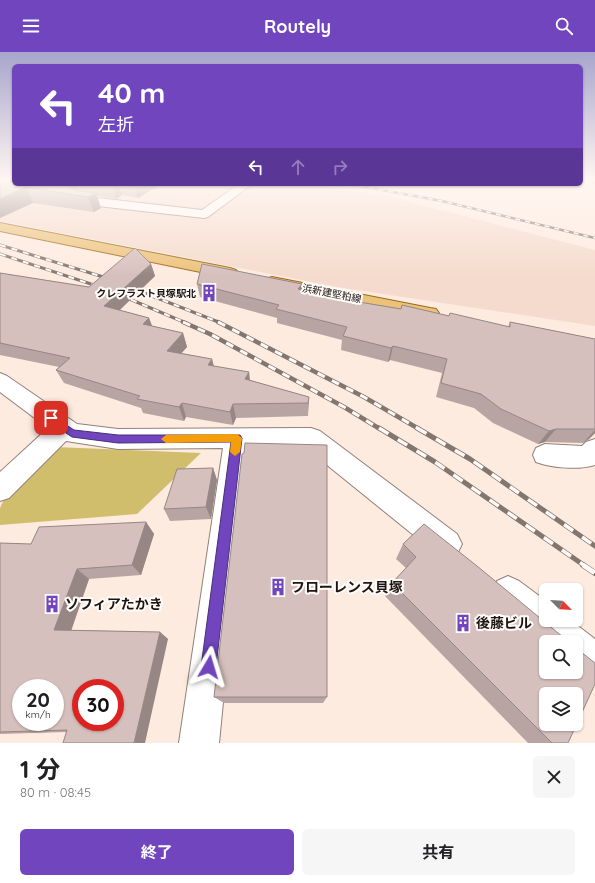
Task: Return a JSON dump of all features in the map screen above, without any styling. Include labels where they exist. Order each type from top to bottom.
[{"type":"main road","name":"浜新建堅粕線","points":[[0,227],[447,316]]},
{"type":"street","points":[[180,211],[204,214],[208,211]]},
{"type":"street","points":[[0,381],[72,433],[118,439],[311,438],[466,559]]},
{"type":"street","points":[[0,489],[64,428]]},
{"type":"street","points":[[199,743],[237,438]]},
{"type":"street","points":[[545,455],[587,457],[595,449]]},
{"type":"street","points":[[491,579],[563,635]]},
{"type":"street","points":[[583,651],[595,660]]},
{"type":"shaded area","points":[[0,211],[446,211],[595,250],[595,326],[337,287],[0,221]]},
{"type":"shaded area","points":[[56,447],[201,453],[137,514],[0,525],[0,508],[4,499]]},
{"type":"building","points":[[135,248],[151,264],[104,306],[149,318],[143,324],[183,333],[167,351],[212,359],[208,365],[249,372],[245,379],[309,397],[308,403],[233,404],[230,412],[182,403],[179,407],[137,399],[140,396],[56,370],[70,358],[0,343],[0,273],[89,287]]},
{"type":"building","points":[[202,264],[302,284],[298,289],[359,302],[401,309],[402,305],[449,316],[450,313],[510,327],[510,322],[595,339],[595,429],[556,429],[549,431],[501,409],[481,394],[441,383],[447,359],[393,346],[391,348],[343,336],[347,327],[276,309],[279,305],[197,284]]},
{"type":"building","name":"フローレンス貝塚","points":[[245,443],[327,445],[327,697],[214,697],[242,454],[244,453]]},
{"type":"building","points":[[213,468],[206,507],[164,509],[177,469]]},
{"type":"building","points":[[146,522],[132,565],[77,569],[54,630],[160,632],[134,743],[63,743],[67,730],[64,730],[64,679],[12,679],[12,731],[34,731],[0,732],[0,543],[31,544],[39,527]]},
{"type":"building","name":"後藤ビル","points":[[424,524],[539,617],[539,627],[551,627],[561,635],[539,635],[539,679],[583,679],[583,654],[595,663],[595,684],[583,710],[583,687],[539,687],[539,730],[392,583],[416,557],[403,544]]},
{"type":"building","name":"後藤ビル","points":[[540,731],[573,731],[568,743],[552,743]]},
{"type":"railway","points":[[484,211],[595,238]]},
{"type":"railway","points":[[0,245],[113,280]]},
{"type":"railway","points":[[0,254],[103,288]]},
{"type":"railway","points":[[129,287],[221,323]]},
{"type":"railway","points":[[120,295],[186,323]]},
{"type":"railway","points":[[183,322],[210,334],[344,407],[380,429]]},
{"type":"railway","points":[[218,322],[364,397],[419,429]]},
{"type":"railway","points":[[379,428],[435,462],[585,566]]},
{"type":"railway","points":[[417,428],[470,459],[595,546]]},
{"type":"railway","points":[[583,565],[595,573]]},
{"type":"slow traffic","points":[[166,439],[237,438],[235,452]]},
{"type":"place","name":"クレフラスト貝塚駅北","points":[[209,293]]},
{"type":"place","name":"フローレンス貝塚","points":[[278,587]]},
{"type":"place","name":"ソフィアたかき","points":[[52,604]]},
{"type":"place","name":"後藤ビル","points":[[463,623]]},
{"type":"route","points":[[51,418],[72,433],[118,439],[237,438],[209,667]]}]
